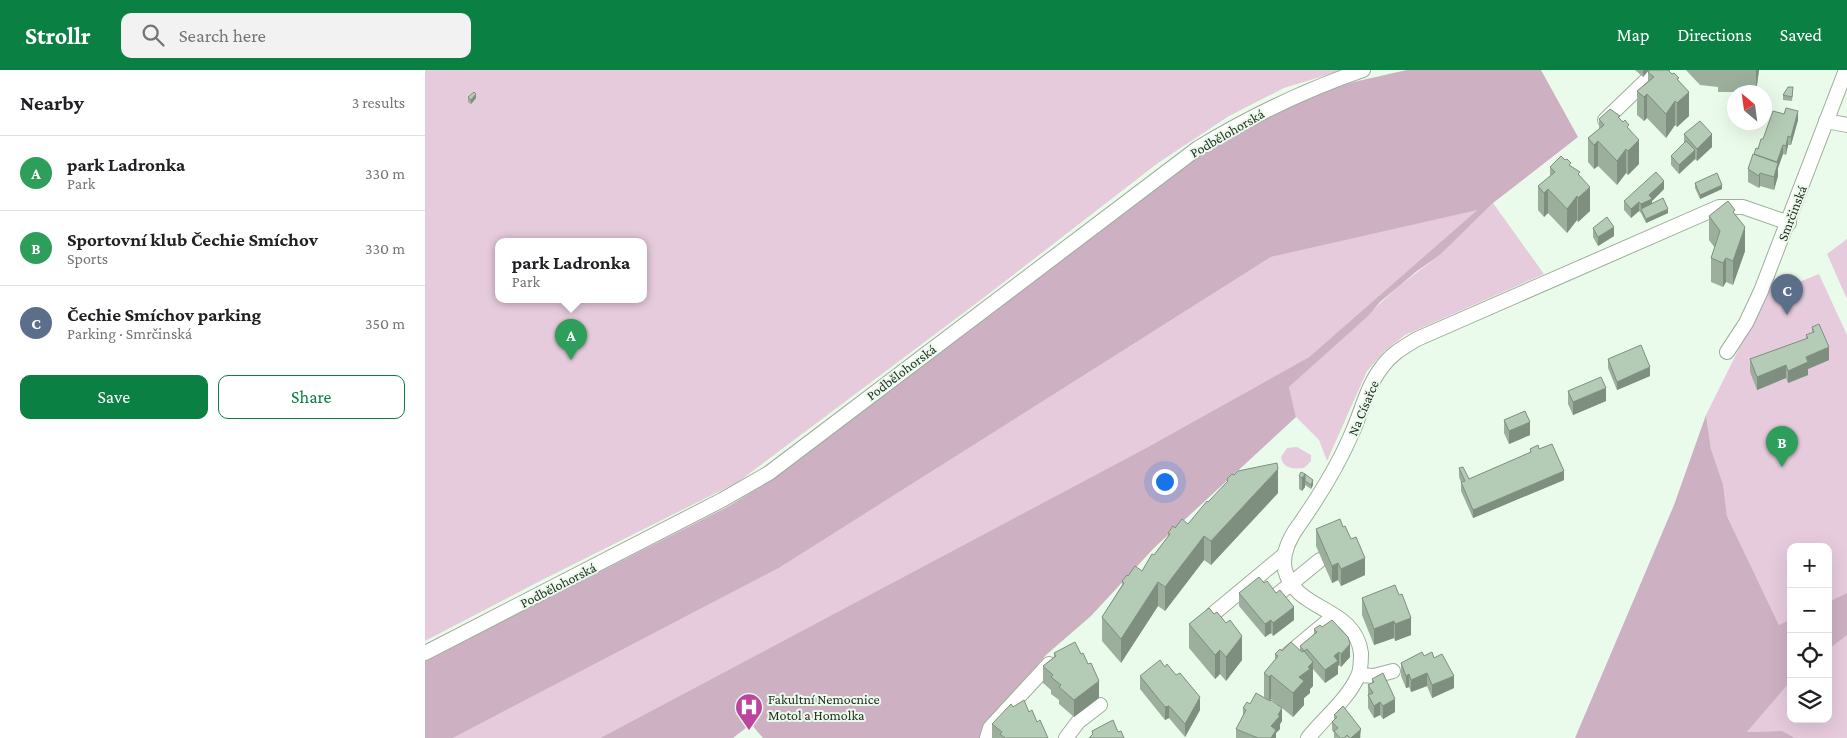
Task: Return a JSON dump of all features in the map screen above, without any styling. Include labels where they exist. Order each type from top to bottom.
[{"type":"street","name":"Podbělohorská","points":[[425,653],[722,500],[769,473],[1199,148],[1266,110],[1319,85],[1363,70]]},
{"type":"street","points":[[1605,120],[1657,70]]},
{"type":"street","name":"Smrčinská","points":[[1727,352],[1746,323],[1789,224],[1846,70]]},
{"type":"street","points":[[1826,121],[1847,125]]},
{"type":"street","name":"Na Císařce","points":[[1290,584],[1284,569],[1285,555],[1292,534],[1333,474],[1371,384],[1381,367],[1395,353],[1417,339],[1719,207],[1743,207],[1789,224]]},
{"type":"street","points":[[1213,614],[1285,555]]},
{"type":"street","points":[[1277,595],[1320,560]]},
{"type":"street","points":[[1290,584],[1299,593],[1341,619],[1352,629],[1359,642],[1361,658],[1359,675],[1308,738]]},
{"type":"street","points":[[1286,656],[1334,616]]},
{"type":"street","points":[[987,738],[990,728],[1049,664]]},
{"type":"street","points":[[1359,675],[1373,676],[1393,671]]},
{"type":"street","points":[[1067,738],[1078,722],[1100,705]]},
{"type":"shaded area","points":[[425,70],[1343,70],[1284,88],[1229,116],[1158,163],[986,296],[738,482],[425,641]]},
{"type":"shaded area","points":[[1407,70],[1541,70],[1578,137],[1493,203],[1440,255],[1417,271],[1380,302],[1368,316],[1289,387],[1296,417],[1154,548],[1091,616],[1046,655],[985,725],[980,738],[763,738],[751,724],[733,738],[600,738],[1146,448],[1309,357],[1477,210],[1271,257],[779,568],[453,738],[425,738],[425,661],[729,506],[776,477],[1198,155],[1251,125],[1305,99],[1343,85]]},
{"type":"shaded area","points":[[1493,203],[1544,274],[1405,335],[1385,351],[1367,371],[1327,461],[1319,440],[1296,417],[1289,387],[1399,286],[1440,255]]},
{"type":"shaded area","points":[[1478,209],[1309,357],[1146,448],[600,738],[453,738],[779,568],[1271,257]]},
{"type":"shaded area","points":[[1847,239],[1847,299],[1827,254]]},
{"type":"shaded area","points":[[1819,274],[1847,335],[1847,593],[1832,600],[1832,543],[1787,543],[1787,622],[1779,625],[1727,516],[1723,484],[1711,449],[1706,415],[1772,282],[1794,284]]},
{"type":"shaded area","points":[[1706,415],[1711,449],[1723,484],[1727,516],[1779,625],[1787,621],[1787,686],[1747,732],[1782,731],[1795,738],[1575,738],[1674,505]]},
{"type":"shaded area","points":[[1297,447],[1311,455],[1311,461],[1304,468],[1289,467],[1282,461],[1281,457],[1287,448]]},
{"type":"shaded area","points":[[1847,593],[1847,635],[1832,647],[1832,633],[1832,600]]},
{"type":"shaded area","points":[[1847,635],[1847,738],[1795,738],[1782,731],[1747,732],[1787,686],[1787,723],[1832,723],[1832,647]]},
{"type":"building","points":[[1650,70],[1668,70],[1672,74],[1674,73],[1689,92],[1677,103],[1675,101],[1666,114],[1647,94],[1644,97],[1637,91],[1654,77],[1648,72]]},
{"type":"building","points":[[1788,87],[1793,87],[1792,97],[1783,95]]},
{"type":"building","points":[[474,92],[476,94],[471,100],[468,97]]},
{"type":"building","points":[[1786,108],[1798,111],[1791,137],[1788,136],[1786,146],[1783,145],[1777,162],[1754,154],[1766,130],[1772,130],[1773,111],[1784,114]]},
{"type":"building","points":[[1610,109],[1620,116],[1618,117],[1623,122],[1625,120],[1629,125],[1627,127],[1639,140],[1628,151],[1626,149],[1617,161],[1598,141],[1594,145],[1588,138],[1604,125],[1599,119]]},
{"type":"building","points":[[1700,121],[1712,134],[1697,149],[1684,134]]},
{"type":"building","points":[[1686,141],[1695,150],[1679,165],[1671,156]]},
{"type":"building","points":[[1753,154],[1778,163],[1774,177],[1760,173],[1759,176],[1748,169]]},
{"type":"building","points":[[1561,156],[1571,163],[1569,165],[1580,172],[1578,174],[1590,187],[1578,198],[1577,196],[1567,209],[1548,189],[1544,193],[1538,186],[1555,172],[1550,167]]},
{"type":"building","points":[[1656,172],[1664,181],[1649,195],[1652,199],[1641,204],[1639,202],[1631,209],[1624,201]]},
{"type":"building","points":[[1717,173],[1722,185],[1700,195],[1695,183]]},
{"type":"building","points":[[1663,198],[1668,209],[1646,219],[1641,209]]},
{"type":"building","points":[[1728,201],[1735,210],[1733,212],[1745,227],[1733,261],[1726,258],[1723,263],[1711,258],[1720,231],[1709,216]]},
{"type":"building","points":[[1607,217],[1614,227],[1598,237],[1593,228]]},
{"type":"building","points":[[1819,324],[1829,347],[1806,357],[1808,362],[1788,371],[1786,365],[1757,377],[1750,359],[1808,338],[1806,335],[1814,332],[1812,327]]},
{"type":"building","points":[[1641,345],[1650,367],[1617,382],[1608,359]]},
{"type":"building","points":[[1601,377],[1606,388],[1573,402],[1568,391]]},
{"type":"building","points":[[1525,411],[1530,422],[1509,431],[1504,420]]},
{"type":"building","points":[[1552,444],[1564,471],[1473,510],[1461,482],[1465,481],[1459,468],[1463,467],[1469,479],[1531,452],[1530,449],[1538,445],[1539,449]]},
{"type":"building","points":[[1277,463],[1278,469],[1211,541],[1204,536],[1165,587],[1158,582],[1121,639],[1102,617],[1124,583],[1122,581],[1127,575],[1135,566],[1142,571],[1152,554],[1154,555],[1170,534],[1168,533],[1173,526],[1175,528],[1182,519],[1188,524],[1207,501],[1228,481],[1227,479],[1232,474]]},
{"type":"building","points":[[1301,472],[1305,474],[1302,478],[1299,476]]},
{"type":"building","points":[[1305,474],[1313,480],[1311,485],[1305,481]]},
{"type":"building","points":[[1340,519],[1351,539],[1356,537],[1365,558],[1341,569],[1338,563],[1332,566],[1316,529]]},
{"type":"building","points":[[1259,577],[1264,583],[1267,581],[1276,593],[1280,590],[1294,607],[1273,623],[1271,620],[1265,624],[1239,593]]},
{"type":"building","points":[[1395,585],[1399,595],[1402,594],[1411,618],[1395,624],[1394,621],[1374,629],[1362,598]]},
{"type":"building","points":[[1209,608],[1214,614],[1217,612],[1226,623],[1230,620],[1242,636],[1226,657],[1220,650],[1215,655],[1189,624]]},
{"type":"building","points":[[1332,620],[1348,637],[1350,644],[1341,654],[1339,652],[1334,656],[1338,661],[1325,670],[1307,649],[1304,651],[1300,646],[1317,632],[1314,629],[1320,625],[1322,627]]},
{"type":"building","points":[[1075,642],[1088,664],[1091,663],[1099,681],[1074,700],[1059,687],[1061,685],[1051,677],[1053,675],[1043,666],[1056,656],[1054,653]]},
{"type":"building","points":[[1291,642],[1302,652],[1304,651],[1313,662],[1308,667],[1310,669],[1299,677],[1304,681],[1293,693],[1271,675],[1269,677],[1264,673],[1278,656],[1275,654],[1280,649],[1282,651]]},
{"type":"building","points":[[1422,652],[1424,656],[1432,652],[1434,658],[1442,654],[1454,676],[1432,685],[1427,673],[1411,680],[1409,674],[1406,676],[1401,663]]},
{"type":"building","points":[[1160,660],[1165,667],[1167,664],[1176,675],[1180,673],[1200,697],[1185,724],[1169,706],[1165,707],[1140,676]]},
{"type":"building","points":[[1383,673],[1395,699],[1383,706],[1380,702],[1374,706],[1368,695],[1373,693],[1368,685],[1374,682],[1372,679]]},
{"type":"building","points":[[1256,693],[1282,708],[1278,715],[1280,716],[1271,726],[1276,730],[1271,738],[1258,738],[1236,729],[1246,710],[1243,708],[1247,702],[1250,704]]},
{"type":"building","points":[[1024,700],[1029,712],[1032,710],[1037,722],[1040,720],[1048,738],[1005,738],[1000,734],[1002,732],[992,724],[1011,704],[1013,707]]},
{"type":"building","points":[[1343,706],[1361,729],[1351,738],[1347,735],[1344,738],[1340,738],[1334,731],[1338,728],[1332,722],[1337,717],[1334,715]]},
{"type":"building","points":[[1113,720],[1118,732],[1121,731],[1124,738],[1089,738],[1093,734],[1092,731]]},
{"type":"place","name":"Čechie Smíchov parking","points":[[1787,315]]},
{"type":"place","name":"park Ladronka","points":[[571,360]]},
{"type":"place","name":"Sportovní klub Čechie Smíchov","points":[[1782,467]]},
{"type":"place","name":"Fakultní Nemocnice Motol a Homolka","points":[[749,731]]}]
